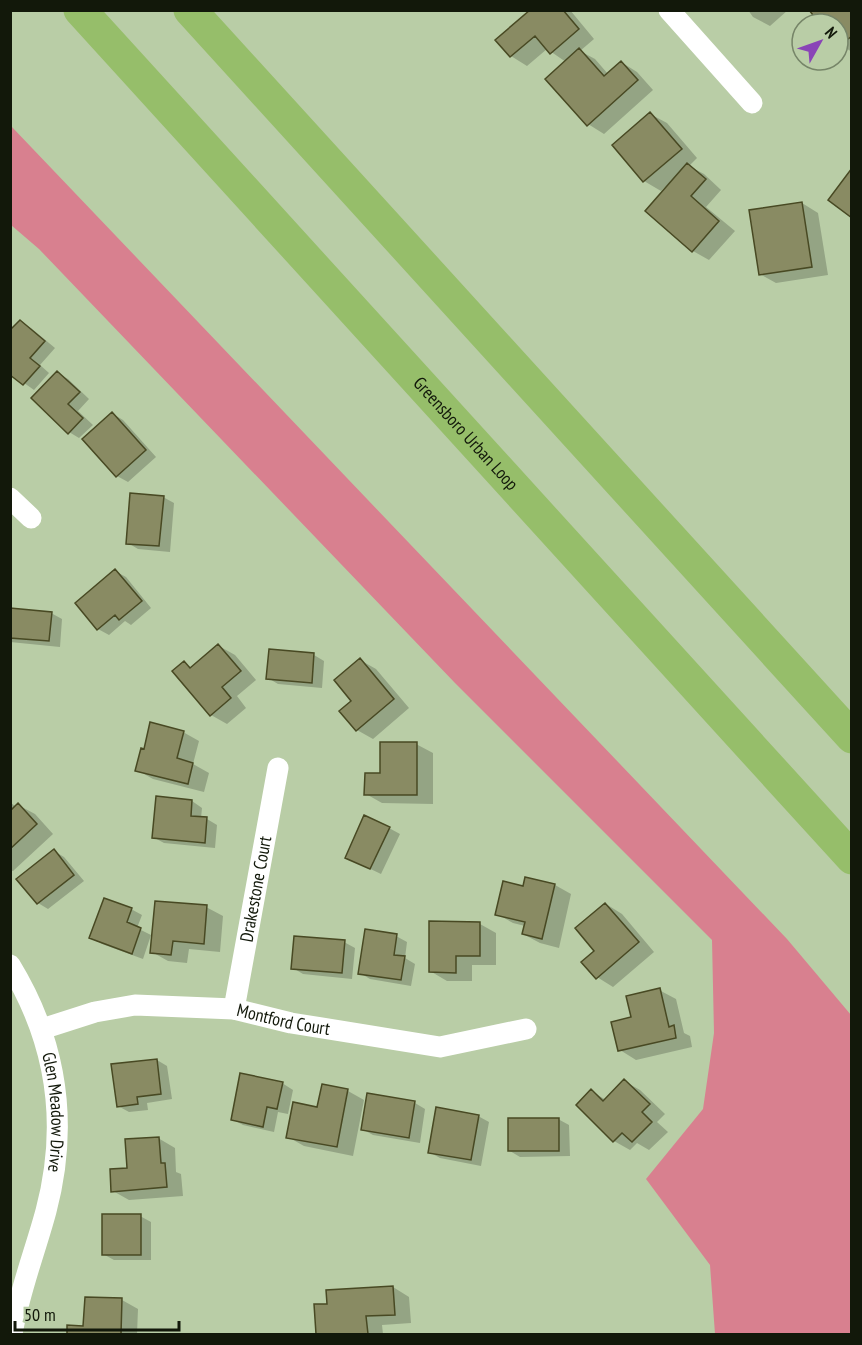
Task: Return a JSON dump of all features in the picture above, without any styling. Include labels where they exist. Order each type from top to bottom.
[{"type":"highway","name":"Greensboro Urban Loop","points":[[80,10],[852,858]]},
{"type":"highway","points":[[190,10],[852,737]]},
{"type":"street","points":[[669,10],[752,103]]},
{"type":"street","points":[[10,498],[31,518]]},
{"type":"street","name":"Drakestone Court","points":[[234,1009],[278,768]]},
{"type":"street","name":"Glen Meadow Drive","points":[[10,965],[25,990],[42,1029],[58,1107],[58,1140],[54,1175],[46,1210],[20,1262],[18,1303],[12,1335]]},
{"type":"street","name":"Montford Court","points":[[42,1029],[95,1012],[135,1005],[234,1009],[291,1023],[440,1047],[526,1029]]},
{"type":"shaded area","points":[[11,126],[787,939],[851,1015],[851,1334],[715,1334],[710,1265],[646,1179],[703,1109],[714,1033],[712,940],[455,683],[39,249],[11,225]]},
{"type":"building","points":[[530,10],[563,10],[579,29],[550,54],[535,36],[510,57],[495,40]]},
{"type":"building","points":[[809,10],[852,10],[852,36],[850,38],[850,12],[811,12]]},
{"type":"building","points":[[579,48],[604,76],[621,61],[638,80],[587,126],[545,79]]},
{"type":"building","points":[[650,112],[682,149],[643,182],[612,145]]},
{"type":"building","points":[[687,163],[706,179],[691,196],[719,221],[692,252],[645,211]]},
{"type":"building","points":[[852,168],[852,218],[828,200]]},
{"type":"building","points":[[802,202],[812,267],[759,275],[749,210]]},
{"type":"building","points":[[20,320],[45,341],[30,358],[40,366],[23,385],[10,375],[10,330]]},
{"type":"building","points":[[57,371],[80,392],[68,404],[83,418],[68,434],[31,398]]},
{"type":"building","points":[[112,412],[146,450],[116,477],[82,439]]},
{"type":"building","points":[[130,493],[164,496],[159,546],[126,544]]},
{"type":"building","points":[[115,569],[142,601],[119,620],[115,615],[97,630],[75,603]]},
{"type":"building","points":[[10,608],[52,612],[49,641],[10,638]]},
{"type":"building","points":[[218,644],[241,671],[222,687],[231,698],[210,716],[172,671],[184,661],[190,668]]},
{"type":"building","points":[[269,649],[314,653],[312,683],[266,679]]},
{"type":"building","points":[[360,658],[394,699],[356,731],[339,711],[351,701],[334,680]]},
{"type":"building","points":[[150,722],[184,731],[177,758],[193,763],[188,784],[135,771],[141,748],[144,749]]},
{"type":"building","points":[[380,742],[417,742],[417,795],[364,795],[365,773],[380,773]]},
{"type":"building","points":[[156,796],[192,800],[191,816],[207,817],[205,843],[152,838]]},
{"type":"building","points":[[18,803],[37,824],[10,849],[10,808],[12,809]]},
{"type":"building","points":[[364,815],[390,827],[370,869],[345,858]]},
{"type":"building","points":[[54,849],[74,875],[37,904],[16,879]]},
{"type":"building","points":[[525,877],[555,884],[542,939],[522,934],[525,922],[495,915],[503,881],[523,886]]},
{"type":"building","points":[[104,898],[132,908],[127,922],[141,928],[132,954],[89,938]]},
{"type":"building","points":[[155,901],[207,905],[204,944],[173,941],[171,955],[150,953]]},
{"type":"building","points":[[605,903],[639,942],[596,979],[581,962],[594,951],[575,928]]},
{"type":"building","points":[[429,921],[480,922],[480,956],[456,956],[456,973],[429,972]]},
{"type":"building","points":[[365,929],[397,934],[394,955],[405,956],[401,980],[358,974]]},
{"type":"building","points":[[294,936],[345,940],[342,973],[291,969]]},
{"type":"building","points":[[660,988],[669,1027],[674,1025],[676,1038],[618,1051],[611,1022],[631,1017],[626,996]]},
{"type":"building","points":[[157,1059],[161,1094],[137,1097],[138,1104],[117,1107],[111,1064]]},
{"type":"building","points":[[240,1073],[283,1082],[277,1109],[267,1107],[263,1127],[231,1120]]},
{"type":"building","points":[[624,1079],[650,1104],[642,1112],[652,1122],[632,1142],[622,1133],[613,1142],[576,1105],[591,1089],[603,1101]]},
{"type":"building","points":[[322,1084],[348,1089],[337,1147],[286,1138],[293,1102],[317,1107]]},
{"type":"building","points":[[367,1093],[415,1101],[409,1138],[361,1130]]},
{"type":"building","points":[[436,1107],[479,1115],[471,1160],[428,1153]]},
{"type":"building","points":[[508,1118],[559,1118],[559,1151],[508,1151]]},
{"type":"building","points":[[159,1137],[161,1163],[165,1163],[167,1187],[111,1192],[110,1169],[127,1168],[125,1139]]},
{"type":"building","points":[[102,1214],[141,1214],[141,1255],[102,1255]]},
{"type":"building","points":[[393,1286],[395,1315],[366,1316],[368,1334],[316,1334],[314,1304],[327,1304],[326,1290]]},
{"type":"building","points":[[85,1297],[122,1298],[121,1334],[67,1334],[67,1325],[83,1326]]}]
